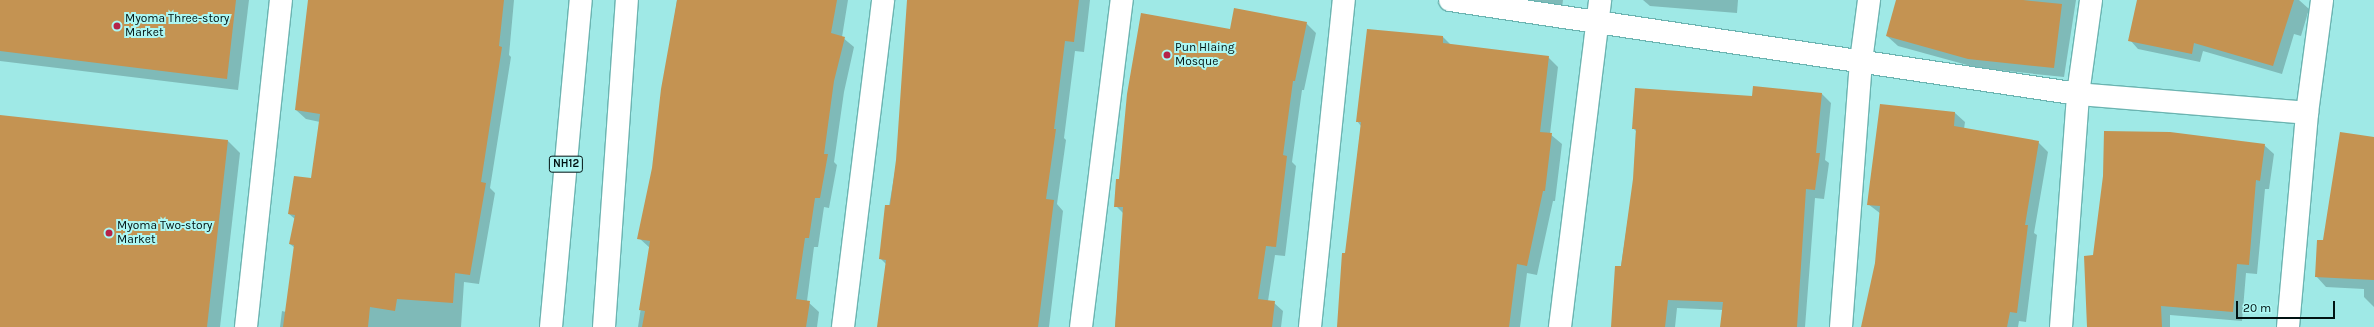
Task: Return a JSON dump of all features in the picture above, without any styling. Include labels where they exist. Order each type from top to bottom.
[{"type":"main road","points":[[246,327],[281,0]]},
{"type":"main road","name":"NH12","points":[[550,327],[581,0]]},
{"type":"main road","points":[[604,327],[627,0]]},
{"type":"main road","points":[[843,327],[883,0]]},
{"type":"main road","points":[[1081,327],[1122,0]]},
{"type":"main road","points":[[1310,327],[1344,0]]},
{"type":"main road","points":[[1450,0],[2078,94],[2307,113]]},
{"type":"main road","points":[[1560,327],[1600,0]]},
{"type":"main road","points":[[1841,327],[1861,61],[1869,0]]},
{"type":"main road","points":[[2061,327],[2078,94],[2091,0]]},
{"type":"main road","points":[[2288,327],[2307,113],[2322,0]]},
{"type":"building","name":"Myoma Three-story Market","points":[[0,0],[236,0],[227,79],[0,51]]},
{"type":"building","points":[[308,0],[504,0],[499,46],[502,47],[481,182],[486,183],[470,275],[455,273],[453,303],[397,299],[395,311],[370,307],[368,327],[283,327],[294,245],[289,244],[295,215],[288,214],[294,176],[311,178],[320,114],[295,110]]},
{"type":"building","points":[[677,0],[837,0],[831,33],[845,37],[834,81],[824,154],[828,154],[820,198],[815,198],[809,238],[805,238],[796,299],[810,301],[806,327],[642,327],[645,311],[639,310],[650,241],[637,239],[652,168],[661,89]]},
{"type":"building","points":[[907,0],[1079,0],[1074,42],[1065,41],[1054,129],[1056,129],[1046,199],[1054,200],[1038,327],[877,327],[886,260],[879,259],[885,205],[890,205],[896,160]]},
{"type":"building","points":[[1896,0],[2023,0],[2062,4],[2054,68],[1968,59],[1886,36]]},
{"type":"building","points":[[2137,0],[2294,0],[2273,66],[2194,43],[2192,54],[2128,41]]},
{"type":"building","points":[[1234,8],[1307,22],[1295,81],[1293,81],[1283,155],[1287,156],[1276,247],[1266,246],[1258,299],[1275,301],[1272,327],[1115,327],[1123,207],[1114,207],[1116,179],[1119,179],[1127,94],[1141,13],[1230,29]]},
{"type":"building","points":[[1367,29],[1443,36],[1443,43],[1549,56],[1540,132],[1552,133],[1545,191],[1543,191],[1527,266],[1517,264],[1509,327],[1337,327],[1342,253],[1345,253],[1361,122],[1356,122]]},
{"type":"building","points":[[1753,86],[1822,93],[1816,153],[1820,153],[1815,190],[1806,189],[1797,327],[1720,327],[1723,302],[1668,300],[1665,327],[1611,327],[1615,266],[1621,266],[1633,179],[1636,129],[1632,129],[1635,88],[1752,96]]},
{"type":"building","points":[[1880,104],[1955,112],[1954,126],[2039,141],[2025,225],[2028,225],[2017,313],[2010,312],[2007,327],[1861,327],[1875,263],[1880,206],[1867,205]]},
{"type":"building","name":"Myoma Two-story Market","points":[[0,115],[228,140],[207,327],[0,327]]},
{"type":"building","points":[[2104,131],[2170,132],[2265,144],[2260,181],[2256,180],[2249,265],[2237,264],[2233,312],[2161,306],[2162,327],[2087,327],[2084,256],[2093,255],[2103,176]]},
{"type":"building","points":[[2340,132],[2374,137],[2374,280],[2315,277],[2317,240],[2323,240]]},
{"type":"place","name":"Myoma Three-story Market","points":[[117,26]]},
{"type":"place","name":"Pun Hlaing Mosque","points":[[1167,55]]},
{"type":"place","name":"Myoma Two-story Market","points":[[109,233]]}]
